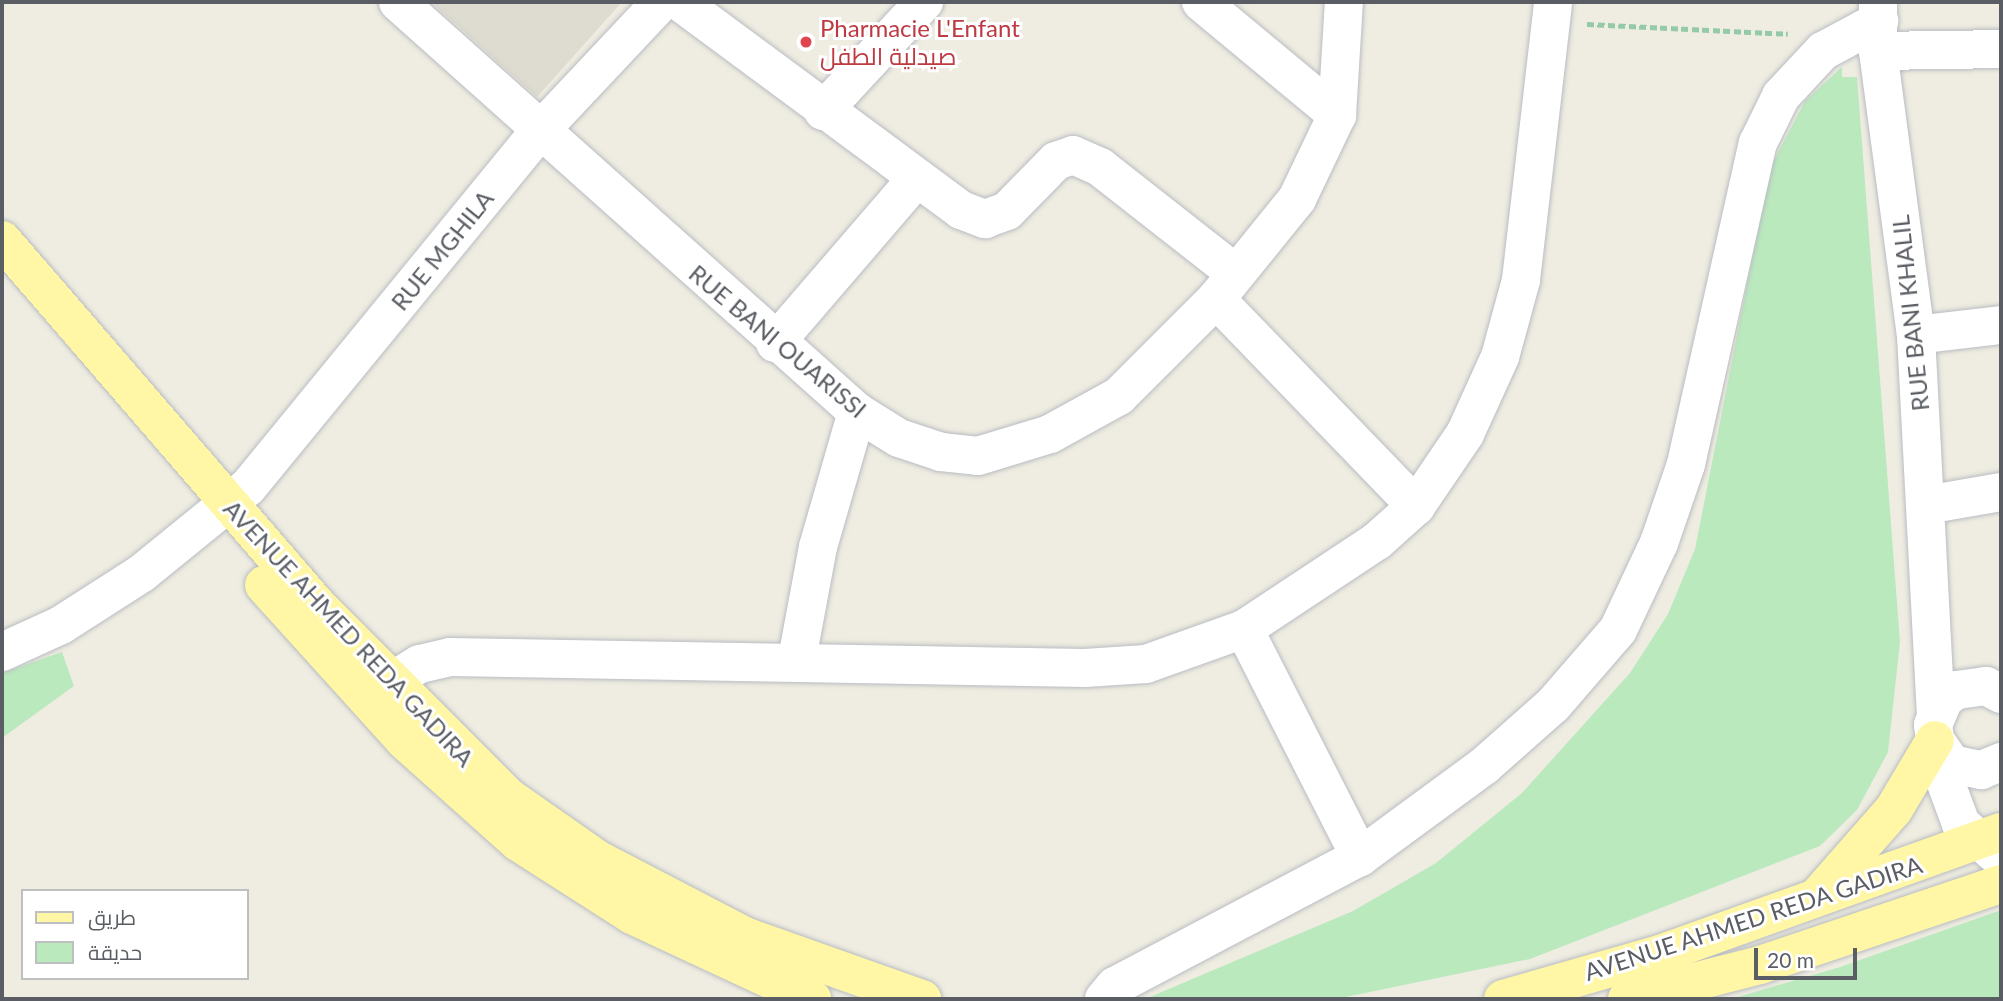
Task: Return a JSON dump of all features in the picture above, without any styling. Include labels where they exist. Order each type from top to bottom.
[{"type":"main road","name":"AVENUE AHMED REDA GADIRA","points":[[2,240],[404,740],[518,842],[632,915],[811,999]]},
{"type":"main road","name":"AVENUE AHMED REDA GADIRA","points":[[2,277],[219,512],[389,683],[507,796],[597,859],[747,937],[922,999]]},
{"type":"main road","points":[[1812,902],[1886,820],[1938,735]]},
{"type":"main road","name":"AVENUE AHMED REDA GADIRA","points":[[1503,999],[1812,902],[1995,850]]},
{"type":"main road","name":"AVENUE AHMED REDA GADIRA","points":[[1627,999],[1760,965],[1986,889]]},
{"type":"street","name":"RUE BANI OUARISSI","points":[[398,2],[775,343],[857,412],[900,438],[941,453],[1008,450],[1119,396],[1226,286],[1297,199],[1337,115],[1344,2]]},
{"type":"street","name":"RUE MGHILA","points":[[2,652],[61,625],[142,573],[219,512],[539,132],[661,2]]},
{"type":"street","points":[[680,2],[823,111],[917,178],[985,219],[1007,211],[1056,161],[1073,155],[1100,167],[1226,286],[1416,506]]},
{"type":"street","points":[[823,111],[924,2]]},
{"type":"street","points":[[1201,2],[1337,115]]},
{"type":"street","points":[[389,683],[420,664],[450,657],[797,659],[1085,668],[1146,664],[1244,629],[1377,541],[1416,506],[1465,434],[1500,358],[1521,280],[1552,12]]},
{"type":"street","points":[[1104,999],[1115,986],[1360,857],[1485,766],[1553,705],[1618,630],[1659,543],[1686,464],[1758,143],[1780,96],[1823,51],[1878,25],[2001,49]]},
{"type":"street","name":"RUE BANI KHALIL","points":[[1878,25],[1916,335],[1938,735],[1950,802],[1995,850]]},
{"type":"street","points":[[775,343],[917,178]]},
{"type":"street","points":[[1916,335],[2001,325]]},
{"type":"street","points":[[797,659],[818,547],[857,412]]},
{"type":"street","points":[[1926,505],[2001,492]]},
{"type":"street","points":[[1930,625],[1956,663],[1993,690]]},
{"type":"street","points":[[1244,629],[1360,857]]},
{"type":"street","points":[[1993,690],[1956,690],[1938,735],[1966,770],[2001,762]]},
{"type":"street","points":[[1986,889],[1995,850]]},
{"type":"path","points":[[1552,12],[1774,31],[1823,51]]},
{"type":"shaded area","points":[[431,2],[622,2],[537,97]]},
{"type":"green space","points":[[1842,67],[1842,77],[1857,77],[1900,642],[1888,752],[1857,810],[1820,846],[1530,959],[1336,999],[1145,999],[1353,911],[1436,863],[1522,793],[1630,673],[1668,614],[1695,549],[1770,168],[1805,101]]},
{"type":"green space","points":[[62,652],[74,686],[2,738],[2,673]]},
{"type":"green space","points":[[2001,910],[2001,999],[1731,999],[1840,967]]},
{"type":"place","name":"Pharmacie L'Enfant صيدلية الطفل","points":[[806,42]]}]
